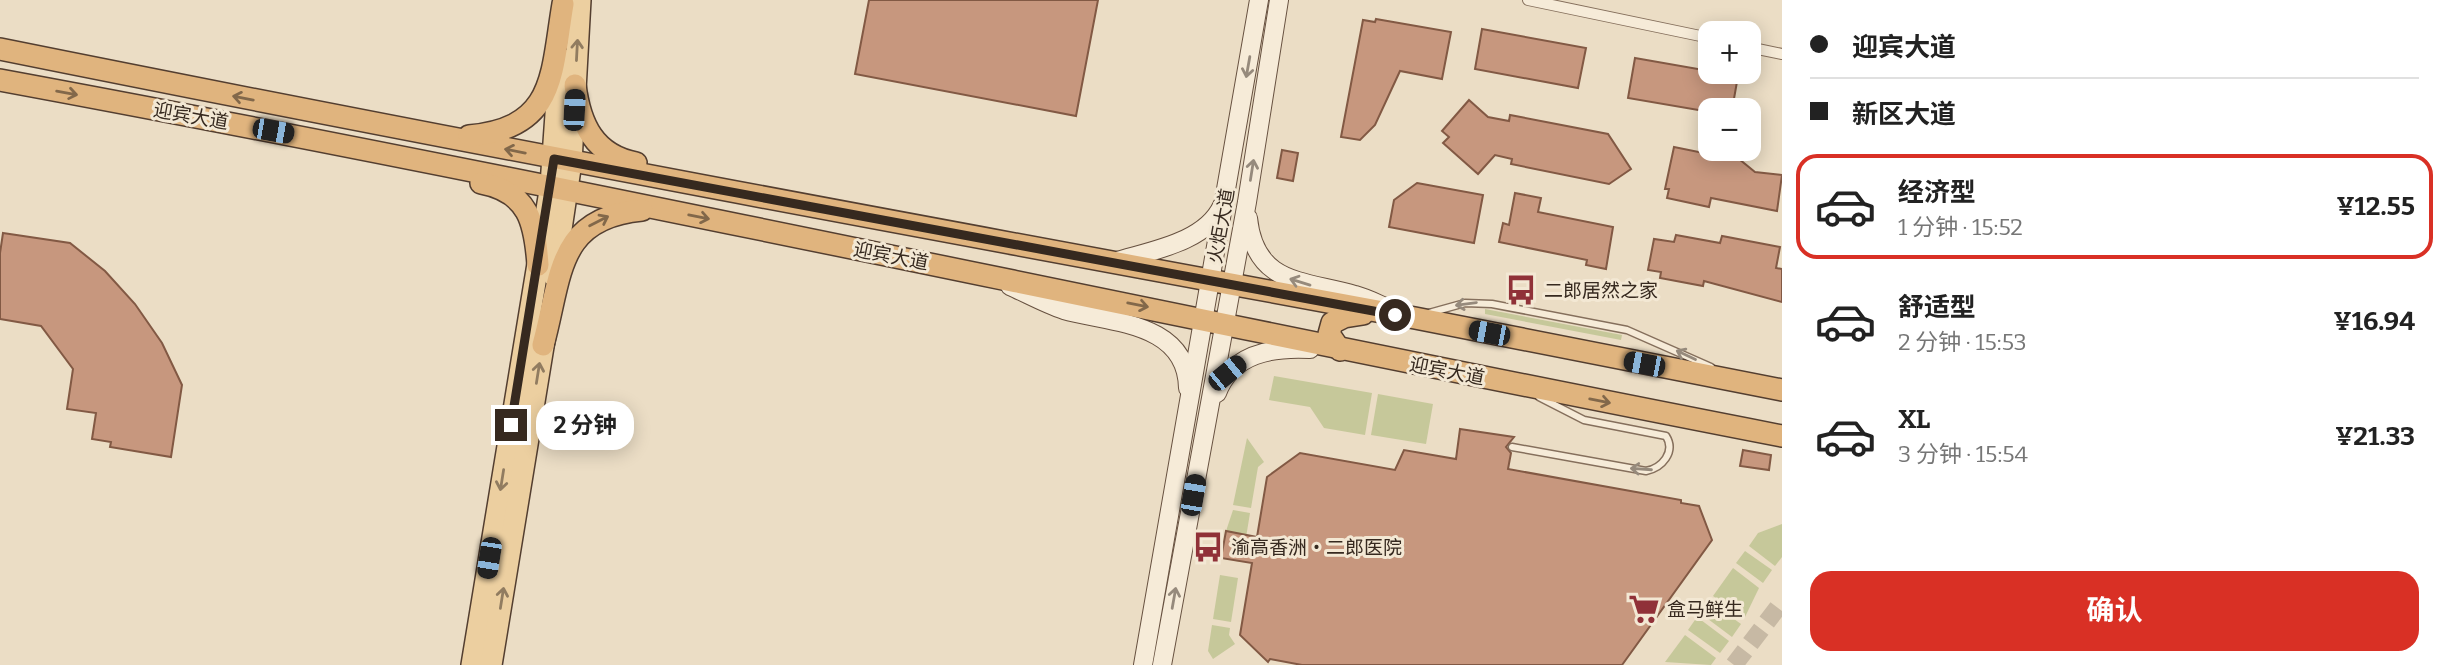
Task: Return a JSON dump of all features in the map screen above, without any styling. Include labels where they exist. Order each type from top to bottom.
[{"type":"highway","points":[[446,138],[497,132],[516,125],[533,112],[550,82],[569,1]]},
{"type":"highway","name":"迎宾大道","points":[[0,49],[696,186],[1411,318],[1782,390]]},
{"type":"highway","name":"迎宾大道","points":[[0,80],[559,187],[1340,350],[1782,436]]},
{"type":"highway","points":[[575,85],[583,124],[607,152],[620,160],[666,170],[696,186]]},
{"type":"highway","points":[[328,141],[371,160],[502,188],[517,199],[530,218],[538,265]]},
{"type":"highway","points":[[543,345],[564,260],[575,238],[595,222],[610,216],[659,209]]},
{"type":"highway","points":[[985,275],[1099,285],[1105,283],[1109,277],[1108,264]]},
{"type":"highway","points":[[1340,350],[1329,334],[1332,323],[1345,317],[1378,313]]},
{"type":"main road","name":"火炬大道","points":[[1162,665],[1205,426],[1214,322],[1221,283],[1226,196],[1259,0]]},
{"type":"main road","name":"火炬大道","points":[[1221,283],[1247,202],[1279,0]]},
{"type":"main road","points":[[491,665],[543,345],[562,160],[575,85],[569,1]]},
{"type":"main road","points":[[562,160],[569,1]]},
{"type":"main road","points":[[472,665],[538,265],[559,187]]},
{"type":"main road","points":[[1108,264],[1192,235],[1215,218],[1226,196]]},
{"type":"main road","points":[[1247,202],[1253,243],[1263,260],[1280,275],[1304,284],[1356,295],[1411,318]]},
{"type":"main road","points":[[985,275],[1064,310],[1135,325],[1155,333],[1173,348],[1184,366],[1189,384],[1188,412]]},
{"type":"main road","name":"火炬大道","points":[[1143,665],[1188,412],[1214,322]]},
{"type":"main road","points":[[1205,426],[1227,373],[1245,359],[1282,348],[1340,350]]},
{"type":"street","points":[[1528,0],[1698,35]]},
{"type":"street","points":[[1761,50],[1782,54]]},
{"type":"lane","points":[[1411,318],[1474,302],[1546,314],[1635,333],[1748,384]]},
{"type":"lane","points":[[1512,447],[1646,471],[1664,463],[1670,444],[1662,434],[1584,420],[1515,385]]},
{"type":"green space","points":[[1485,309],[1622,335],[1621,340],[1485,314]]},
{"type":"green space","points":[[1274,376],[1372,393],[1365,435],[1324,428],[1310,407],[1269,400]]},
{"type":"green space","points":[[1378,394],[1433,404],[1426,444],[1371,435]]},
{"type":"green space","points":[[1247,438],[1264,462],[1258,467],[1251,508],[1233,505]]},
{"type":"green space","points":[[1233,510],[1250,513],[1242,562],[1235,561],[1240,534],[1226,531]]},
{"type":"green space","points":[[1782,524],[1782,557],[1775,566],[1749,546],[1758,533]]},
{"type":"green space","points":[[1745,551],[1772,570],[1763,583],[1736,563]]},
{"type":"green space","points":[[1733,568],[1759,588],[1744,619],[1713,596]]},
{"type":"green space","points":[[1220,575],[1238,578],[1231,622],[1213,619]]},
{"type":"green space","points":[[1709,601],[1741,624],[1732,637],[1700,613]]},
{"type":"green space","points":[[1697,617],[1729,641],[1720,653],[1688,630]]},
{"type":"green space","points":[[1212,625],[1230,628],[1229,635],[1235,644],[1213,659],[1208,651]]},
{"type":"green space","points":[[1685,635],[1716,658],[1711,665],[1665,662]]},
{"type":"building","points":[[869,0],[1098,0],[1076,116],[855,74]]},
{"type":"building","points":[[1376,19],[1451,32],[1442,79],[1400,71],[1375,125],[1360,140],[1341,137],[1363,20],[1375,22]]},
{"type":"building","points":[[1482,29],[1586,48],[1578,88],[1475,69]]},
{"type":"building","points":[[1635,58],[1698,69],[1698,84],[1737,84],[1734,98],[1698,98],[1698,110],[1628,98]]},
{"type":"building","points":[[1469,100],[1488,117],[1509,121],[1510,115],[1608,134],[1631,169],[1609,184],[1511,164],[1512,159],[1495,155],[1478,174],[1443,143],[1449,137],[1442,131]]},
{"type":"building","points":[[1674,147],[1698,152],[1698,161],[1742,161],[1755,172],[1782,175],[1777,211],[1711,198],[1709,207],[1667,198],[1669,189],[1665,189]]},
{"type":"building","points":[[1282,150],[1298,153],[1293,181],[1277,178]]},
{"type":"building","points":[[1417,183],[1483,195],[1474,243],[1389,227],[1394,200]]},
{"type":"building","points":[[1515,193],[1541,198],[1538,212],[1613,227],[1606,269],[1586,265],[1587,260],[1499,242],[1503,223],[1509,225]]},
{"type":"building","points":[[3,233],[70,243],[105,271],[135,304],[162,343],[182,385],[171,457],[110,447],[111,442],[92,439],[96,413],[67,409],[73,369],[41,326],[0,319],[0,253]]},
{"type":"building","points":[[1676,235],[1720,243],[1722,236],[1780,247],[1776,268],[1782,269],[1782,302],[1704,281],[1703,286],[1660,278],[1661,272],[1648,270],[1654,239],[1674,242]]},
{"type":"building","points":[[1460,429],[1514,437],[1506,447],[1511,453],[1508,469],[1681,500],[1681,503],[1699,506],[1712,540],[1622,665],[1302,665],[1270,659],[1268,662],[1240,635],[1252,563],[1221,558],[1226,531],[1257,537],[1267,477],[1300,453],[1395,470],[1404,450],[1456,459]]},
{"type":"building","points":[[1743,450],[1771,455],[1769,470],[1740,466]]},
{"type":"tunnel","points":[[1734,665],[1782,602]]},
{"type":"place","name":"二郎居然之家","points":[[1521,290]]},
{"type":"place","name":"渝高香洲‧二郎医院","points":[[1208,547]]},
{"type":"place","name":"盒马鲜生","points":[[1644,609]]},
{"type":"route","points":[[511,425],[554,159],[1108,264],[1395,315]]}]
